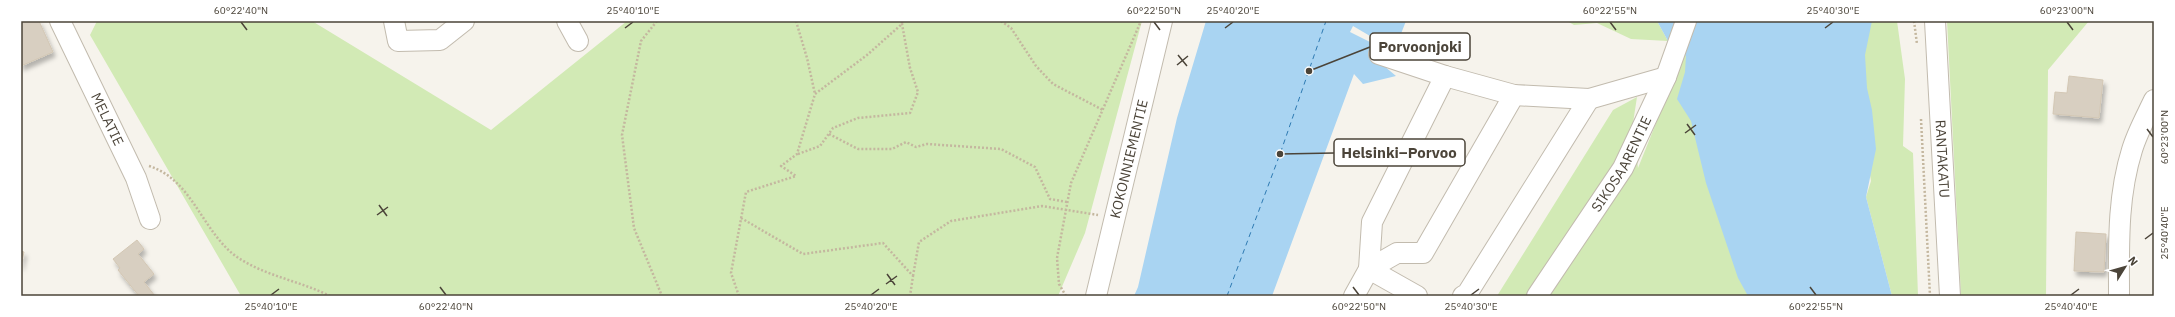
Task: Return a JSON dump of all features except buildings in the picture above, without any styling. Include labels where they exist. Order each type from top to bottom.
[{"type":"street","name":"MELATIE","points":[[60,21],[127,158],[150,219]]},
{"type":"street","points":[[394,21],[398,41],[440,40],[464,21]]},
{"type":"street","points":[[567,21],[578,41]]},
{"type":"street","name":"KOKONNIEMENTIE","points":[[1096,296],[1162,21]]},
{"type":"street","name":"SIKOSAARENTIE","points":[[1537,296],[1623,168],[1666,77],[1686,21]]},
{"type":"street","name":"RANTAKATU","points":[[1936,21],[1950,296]]},
{"type":"street","points":[[1379,54],[1445,76],[1514,95],[1589,99],[1666,77]]},
{"type":"street","points":[[1354,296],[1369,269],[1372,222],[1445,76]]},
{"type":"street","points":[[1369,269],[1397,253],[1423,253],[1514,95]]},
{"type":"street","points":[[1463,296],[1467,294],[1589,99]]},
{"type":"street","points":[[2119,296],[2120,217],[2122,193],[2134,144],[2154,100]]},
{"type":"street","points":[[1369,269],[1417,296]]},
{"type":"path","points":[[657,21],[641,41],[622,135],[634,228],[662,296]]},
{"type":"path","points":[[796,21],[815,94],[797,154]]},
{"type":"path","points":[[1002,21],[1011,28],[1036,66],[1052,84],[1103,110]]},
{"type":"path","points":[[1066,296],[1059,284],[1057,258],[1071,183],[1141,21]]},
{"type":"path","points":[[1914,21],[1917,46]]},
{"type":"path","points":[[815,94],[867,55],[902,23]]},
{"type":"path","points":[[739,296],[731,273],[746,192],[796,176],[782,166],[797,154],[820,146],[833,128],[858,118],[910,113],[918,92],[910,68],[902,23]]},
{"type":"path","points":[[1921,117],[1930,296]]},
{"type":"path","points":[[829,134],[858,149],[892,149],[906,142],[916,147],[926,144],[1001,149],[1035,167],[1050,199],[1067,202]]},
{"type":"path","points":[[127,158],[159,170],[175,182],[201,212],[219,241],[237,257],[264,272],[330,296]]},
{"type":"path","points":[[910,296],[919,242],[951,220],[1042,206],[1115,217]]},
{"type":"path","points":[[741,218],[803,254],[883,243],[913,276]]},
{"type":"green space","points":[[97,21],[312,21],[491,130],[627,21],[1142,21],[1085,233],[1058,296],[241,296],[90,35]]},
{"type":"green space","points":[[1567,21],[1657,21],[1668,41],[1631,39],[1597,23],[1574,25]]},
{"type":"green space","points":[[1697,21],[1868,296],[1497,296],[1613,110],[1637,97],[1633,123],[1638,168]]},
{"type":"green space","points":[[1844,21],[1897,21],[1905,79],[1903,146],[1913,153],[1918,296],[1892,296],[1866,197],[1871,181]]},
{"type":"green space","points":[[1947,21],[2089,21],[2048,70],[2046,296],[1961,296]]},
{"type":"water","points":[[1206,21],[1406,21],[1397,44],[1383,44],[1377,60],[1396,76],[1363,84],[1354,74],[1272,296],[1134,296],[1138,287],[1177,118]]},
{"type":"water","points":[[1657,21],[1872,21],[1865,55],[1867,88],[1872,110],[1876,149],[1866,197],[1892,296],[1748,296],[1738,278],[1706,183],[1691,121],[1677,99],[1685,72],[1686,56],[1668,41]]},
{"type":"pier","points":[[1353,26],[1382,43],[1380,47],[1350,32]]},
{"type":"ferry route","points":[[1227,296],[1280,154],[1326,21]]},
{"type":"place","name":"Porvoonjoki","points":[[1309,71]]},
{"type":"place","name":"Helsinki–Porvoo","points":[[1280,154]]}]
